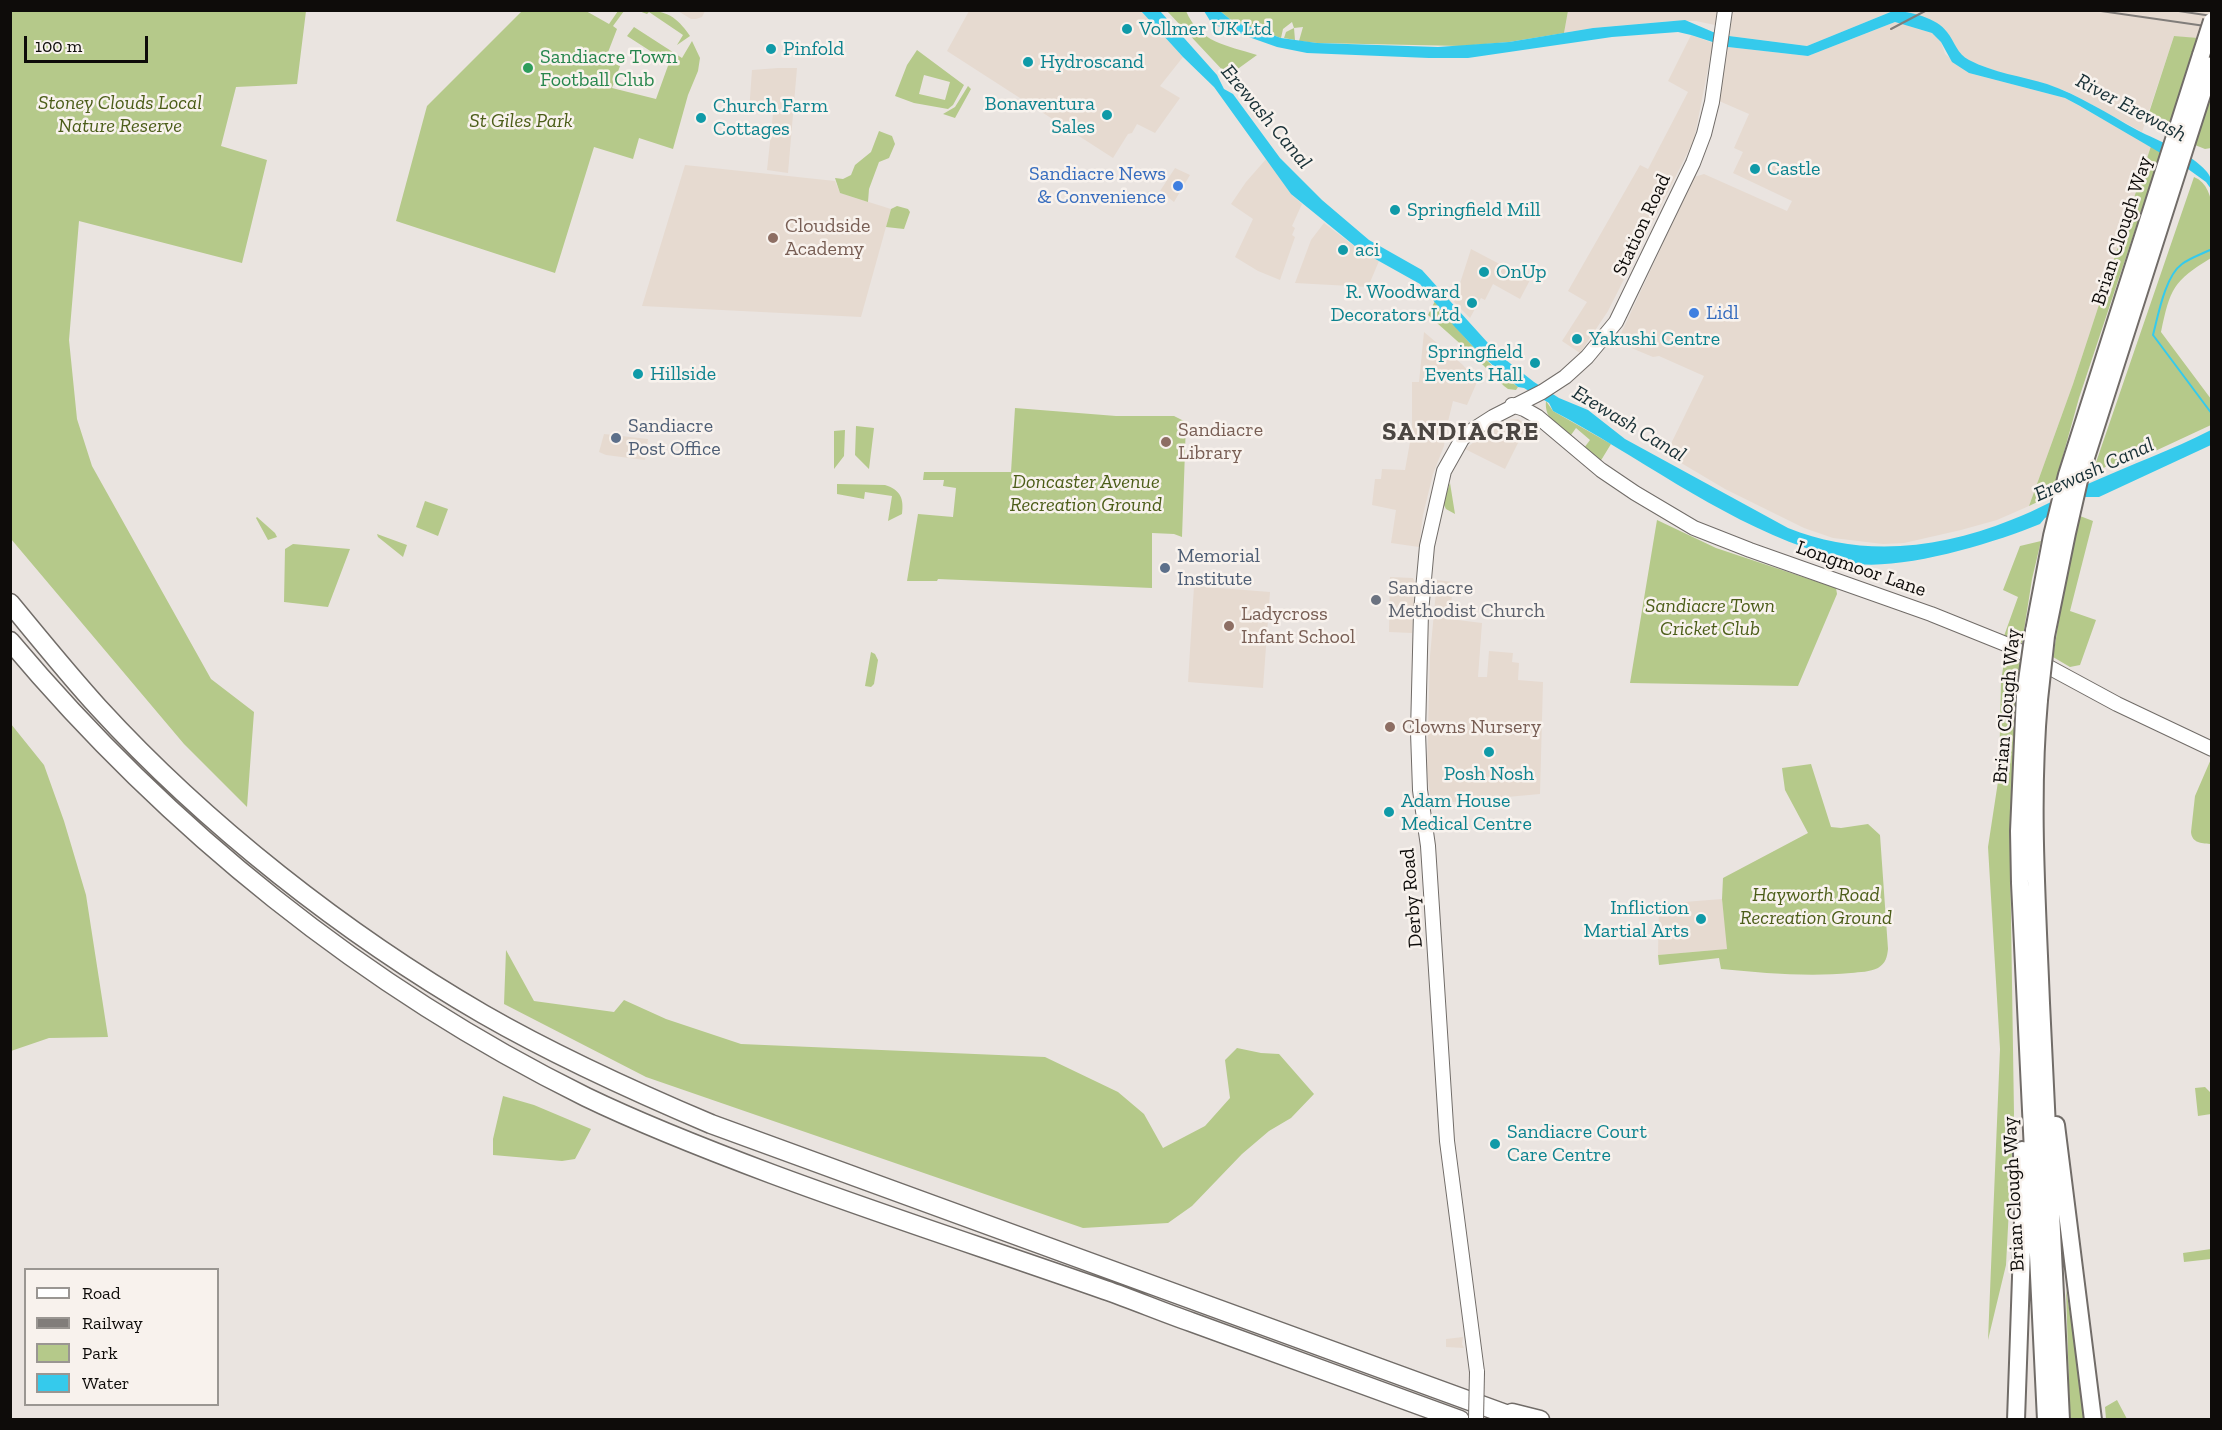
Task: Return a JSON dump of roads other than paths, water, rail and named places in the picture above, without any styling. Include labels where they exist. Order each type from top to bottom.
[{"type":"highway","name":"Brian Clough Way","points":[[2061,1419],[2034,1002],[2019,831],[2032,698],[2040,634],[2059,534],[2074,475],[2206,59],[2211,21]]},
{"type":"highway","points":[[10,603],[99,708],[191,799],[244,846],[368,940],[484,1015],[604,1077],[711,1124],[1483,1414],[1522,1419]]},
{"type":"highway","points":[[10,641],[46,684],[149,789],[234,867],[370,969],[433,1011],[522,1063],[653,1129],[697,1146],[883,1215],[1107,1291],[1460,1419]]},
{"type":"highway","name":"Brian Clough Way","points":[[2034,1002],[2046,1419]]},
{"type":"highway","points":[[2016,1419],[2023,1221],[2021,1087],[2034,1002]]},
{"type":"highway","points":[[2034,1002],[2093,1419]]},
{"type":"highway","points":[[1335,1374],[1437,1419]]},
{"type":"highway","points":[[1483,1414],[1540,1419]]},
{"type":"main road","name":"Station Road","points":[[1516,404],[1559,381],[1587,357],[1605,337],[1627,303],[1701,142],[1712,102],[1725,10]]},
{"type":"main road","name":"Longmoor Lane","points":[[1516,404],[1538,417],[1601,470],[1694,528],[1932,614],[2007,645],[2117,704],[2211,749]]},
{"type":"main road","name":"Derby Road","points":[[1483,1414],[1447,1141],[1428,856],[1420,790],[1418,720],[1420,612],[1431,524],[1440,485],[1449,460],[1468,433],[1516,404]]},
{"type":"water","points":[[1141,11],[1160,11],[1217,75],[1224,89],[1233,94],[1280,158],[1322,200],[1369,240],[1422,270],[1497,353],[1559,398],[1588,410],[1625,439],[1788,528],[1844,543],[1872,546],[1900,546],[1956,538],[2021,516],[2211,430],[2211,445],[2099,497],[2084,497],[2045,518],[2040,524],[1999,539],[1925,559],[1901,563],[1851,563],[1772,535],[1708,502],[1553,411],[1549,403],[1524,388],[1518,387],[1481,355],[1420,284],[1361,251],[1291,194],[1214,87]]},
{"type":"water","points":[[1204,11],[1220,11],[1231,20],[1281,38],[1317,43],[1438,47],[1509,42],[1593,28],[1685,20],[1729,36],[1807,46],[1893,11],[1907,12],[1923,16],[1943,27],[1959,51],[1969,60],[1998,71],[2059,88],[2183,153],[2207,172],[2211,189],[2206,182],[2188,169],[2065,98],[1969,73],[1952,62],[1941,42],[1932,33],[1895,22],[1808,56],[1728,47],[1678,32],[1612,37],[1468,58],[1429,58],[1307,53],[1277,47],[1212,24]]},
{"type":"waterway","points":[[2212,249],[2182,264],[2171,277],[2153,335],[2212,414]]},
{"type":"railway","points":[[1891,29],[1927,10]]},
{"type":"railway","points":[[2094,10],[2212,27]]},
{"type":"railway","points":[[2172,10],[2212,16]]},
{"type":"place","name":"Vollmer UK Ltd","points":[[1127,29]]},
{"type":"place","name":"Pinfold","points":[[771,49]]},
{"type":"place","name":"Hydroscand","points":[[1028,62]]},
{"type":"place","name":"Sandiacre Town Football Club","points":[[528,68]]},
{"type":"place","name":"Bonaventura Sales","points":[[1107,115]]},
{"type":"place","name":"Church Farm Cottages","points":[[701,118]]},
{"type":"place","name":"Castle","points":[[1755,169]]},
{"type":"place","name":"Sandiacre News & Convenience","points":[[1178,186]]},
{"type":"place","name":"Springfield Mill","points":[[1395,210]]},
{"type":"place","name":"Cloudside Academy","points":[[773,238]]},
{"type":"place","name":"aci","points":[[1343,250]]},
{"type":"place","name":"OnUp","points":[[1484,272]]},
{"type":"place","name":"R. Woodward Decorators Ltd","points":[[1472,303]]},
{"type":"place","name":"Lidl","points":[[1694,313]]},
{"type":"place","name":"Yakushi Centre","points":[[1577,339]]},
{"type":"place","name":"Springfield Events Hall","points":[[1535,363]]},
{"type":"place","name":"Hillside","points":[[638,374]]},
{"type":"place","name":"Sandiacre Post Office","points":[[616,438]]},
{"type":"place","name":"Sandiacre Library","points":[[1166,442]]},
{"type":"place","name":"Memorial Institute","points":[[1165,568]]},
{"type":"place","name":"Sandiacre Methodist Church","points":[[1376,600]]},
{"type":"place","name":"Ladycross Infant School","points":[[1229,626]]},
{"type":"place","name":"Clowns Nursery","points":[[1390,727]]},
{"type":"place","name":"Posh Nosh","points":[[1489,752]]},
{"type":"place","name":"Adam House Medical Centre","points":[[1389,812]]},
{"type":"place","name":"Infliction Martial Arts","points":[[1701,919]]},
{"type":"place","name":"Sandiacre Court Care Centre","points":[[1495,1144]]},
{"type":"district","name":"SANDIACRE","points":[[1461,433]]},
{"type":"park label","name":"Stoney Clouds Local Nature Reserve","points":[[120,114]]},
{"type":"park label","name":"St Giles Park","points":[[521,121]]},
{"type":"park label","name":"Doncaster Avenue Recreation Ground","points":[[1086,494]]},
{"type":"park label","name":"Sandiacre Town Cricket Club","points":[[1710,618]]},
{"type":"park label","name":"Hayworth Road Recreation Ground","points":[[1816,906]]},
{"type":"water label","name":"River Erewash","points":[[2131,108]]},
{"type":"water label","name":"Erewash Canal","points":[[1266,117]]},
{"type":"water label","name":"Erewash Canal","points":[[1629,424]]},
{"type":"water label","name":"Erewash Canal","points":[[2094,470]]}]
